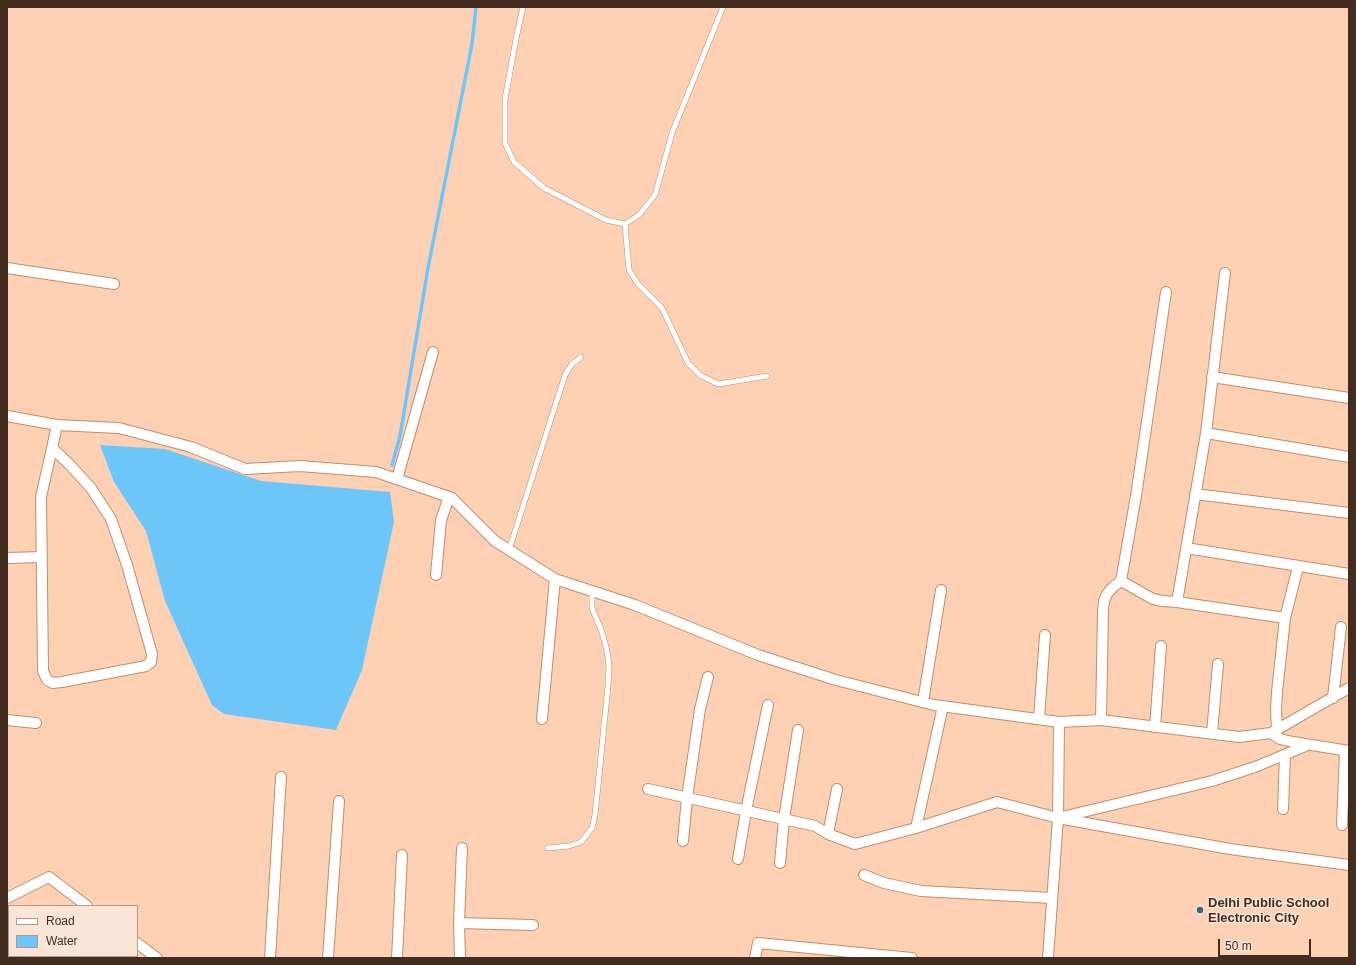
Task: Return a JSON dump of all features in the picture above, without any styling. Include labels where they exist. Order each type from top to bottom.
[{"type":"street","points":[[7,268],[114,284]]},
{"type":"street","points":[[1177,602],[1206,433],[1225,272]]},
{"type":"street","points":[[1121,581],[1136,496],[1166,292]]},
{"type":"street","points":[[397,479],[433,352]]},
{"type":"street","points":[[1212,377],[1349,398]]},
{"type":"street","points":[[7,416],[57,425],[120,428],[191,447],[245,469],[300,466],[376,472],[452,498],[495,542],[555,579],[635,605],[758,655],[836,680],[923,702],[1059,722],[1101,720],[1239,737],[1274,732],[1349,688]]},
{"type":"street","points":[[52,448],[91,488],[111,519],[127,565],[152,654],[150,662],[146,666],[53,683],[47,680],[43,670],[41,497],[57,425]]},
{"type":"street","points":[[1206,433],[1349,457]]},
{"type":"street","points":[[1195,494],[1349,513]]},
{"type":"street","points":[[436,575],[441,520],[449,497]]},
{"type":"street","points":[[1186,548],[1349,574]]},
{"type":"street","points":[[7,558],[42,557]]},
{"type":"street","points":[[1298,567],[1285,618],[1274,732],[1280,739],[1347,751],[1342,825]]},
{"type":"street","points":[[542,719],[555,579]]},
{"type":"street","points":[[1121,581],[1153,599],[1285,618]]},
{"type":"street","points":[[1101,720],[1104,605],[1107,594],[1112,586],[1121,581]]},
{"type":"street","points":[[923,702],[941,590]]},
{"type":"street","points":[[1333,698],[1341,627]]},
{"type":"street","points":[[1039,719],[1045,636]]},
{"type":"street","points":[[1155,727],[1161,646]]},
{"type":"street","points":[[1212,734],[1218,664]]},
{"type":"street","points":[[683,841],[686,798],[700,709],[708,677]]},
{"type":"street","points":[[738,859],[746,811],[768,705]]},
{"type":"street","points":[[916,828],[943,706]]},
{"type":"street","points":[[7,720],[36,723]]},
{"type":"street","points":[[1048,958],[1058,818],[1059,722]]},
{"type":"street","points":[[780,863],[784,819],[798,730]]},
{"type":"street","points":[[1058,818],[1212,781],[1255,767],[1308,745]]},
{"type":"street","points":[[1283,808],[1285,754]]},
{"type":"street","points":[[270,958],[281,777]]},
{"type":"street","points":[[648,789],[815,826],[828,834],[855,844],[916,828],[997,802],[1058,818],[1230,849],[1349,865]]},
{"type":"street","points":[[828,834],[837,789]]},
{"type":"street","points":[[328,958],[339,801]]},
{"type":"street","points":[[460,958],[459,923],[462,848]]},
{"type":"street","points":[[397,958],[402,855]]},
{"type":"street","points":[[864,875],[884,883],[921,890],[1052,898]]},
{"type":"street","points":[[9,901],[49,877],[86,905]]},
{"type":"street","points":[[459,923],[533,925]]},
{"type":"street","points":[[755,958],[758,943],[912,958]]},
{"type":"street","points":[[138,944],[157,958]]},
{"type":"lane","points":[[523,7],[516,34],[505,99],[505,143],[514,162],[544,188],[606,220],[625,224],[639,215],[655,195],[672,133],[723,7]]},
{"type":"lane","points":[[625,224],[629,270],[638,284],[662,308],[688,363],[700,375],[718,384],[767,376]]},
{"type":"lane","points":[[509,550],[565,376],[572,364],[581,357]]},
{"type":"lane","points":[[548,848],[569,846],[581,842],[592,828],[595,815],[609,666],[602,632],[592,608],[592,591]]},
{"type":"water","points":[[100,445],[165,449],[261,481],[390,492],[394,522],[362,670],[336,730],[224,714],[212,705],[165,601],[146,531],[114,482]]},
{"type":"waterway","points":[[392,465],[400,436],[428,268],[472,44],[476,7]]},
{"type":"place","name":"Delhi Public School Electronic City","points":[[1200,910]]}]
